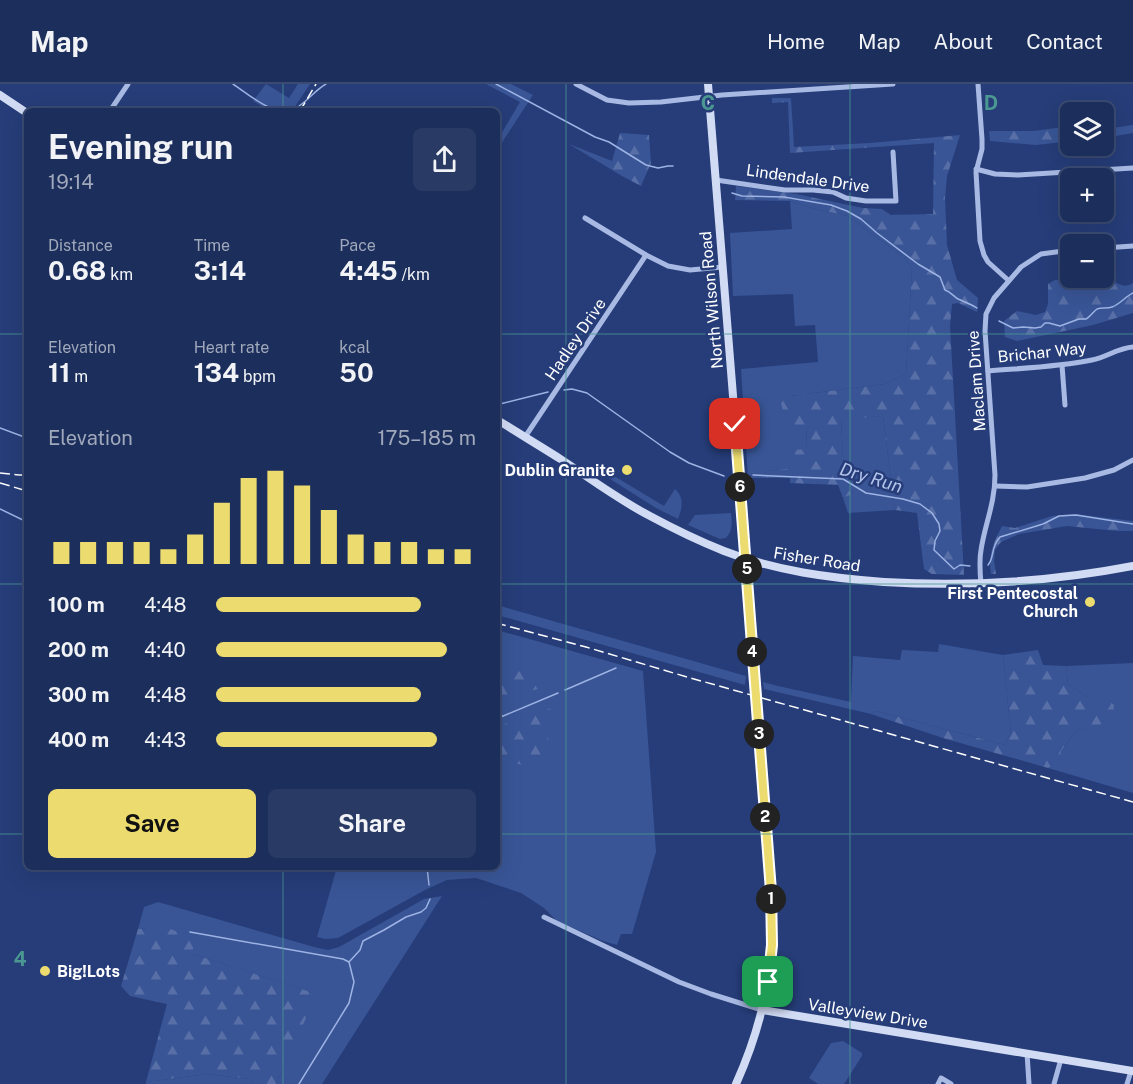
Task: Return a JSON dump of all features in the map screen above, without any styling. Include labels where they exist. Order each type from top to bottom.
[{"type":"main road","name":"North Wilson Road","points":[[708,84],[772,920],[770,972],[762,1010],[736,1084]]},
{"type":"main road","points":[[0,96],[24,111]]},
{"type":"main road","name":"Fisher Road","points":[[500,421],[650,516],[699,540],[746,558],[784,569],[856,580],[981,584],[1056,579],[1133,566]]},
{"type":"main road","name":"Valleyview Drive","points":[[762,1010],[1132,1071]]},
{"type":"street","points":[[112,108],[128,84]]},
{"type":"street","points":[[576,84],[600,98],[621,103],[893,84]]},
{"type":"street","points":[[768,84],[769,93]]},
{"type":"street","points":[[978,84],[982,149],[976,169],[976,187],[981,248],[988,262],[1008,280]]},
{"type":"street","name":"Lindendale Drive","points":[[716,180],[785,190],[833,192],[846,198],[866,201],[896,201],[893,152]]},
{"type":"street","points":[[976,169],[995,174],[1018,175],[1133,168]]},
{"type":"street","points":[[585,218],[662,264],[690,270],[722,267]]},
{"type":"street","points":[[1114,247],[1133,246]]},
{"type":"street","name":"Maclam Drive","points":[[981,584],[980,552],[995,486],[985,331],[986,314],[994,298],[1021,267],[1041,254],[1060,251]]},
{"type":"street","name":"Hadley Drive","points":[[525,437],[646,255]]},
{"type":"street","name":"Brichar Way","points":[[988,371],[1096,360],[1133,346]]},
{"type":"street","points":[[1062,365],[1065,405]]},
{"type":"street","points":[[995,486],[1027,487],[1085,478],[1114,470],[1133,460]]},
{"type":"street","name":"Valleyview Drive","points":[[544,917],[679,982],[762,1010]]},
{"type":"street","points":[[1027,1053],[1029,1084]]},
{"type":"street","points":[[1054,1084],[1061,1059]]},
{"type":"street","points":[[1127,1084],[1132,1071]]},
{"type":"street","points":[[938,1084],[941,1078],[951,1084]]},
{"type":"green space","points":[[266,84],[289,98],[298,84],[310,84],[294,108],[265,108],[253,101]]},
{"type":"green space","points":[[486,84],[511,84],[533,95],[500,145],[500,136],[520,102]]},
{"type":"green space","points":[[772,98],[791,98],[794,147],[960,135],[947,176],[945,198],[947,245],[957,280],[978,298],[977,312],[958,303],[952,304],[950,326],[964,575],[932,574],[924,569],[917,513],[895,510],[883,416],[841,420],[844,476],[853,494],[843,498],[838,485],[790,483],[790,478],[767,478],[767,471],[791,468],[791,450],[807,449],[806,426],[795,429],[786,421],[780,400],[790,396],[885,384],[906,374],[912,269],[905,258],[848,216],[790,201],[735,200],[736,186],[796,194],[863,208],[882,209],[891,215],[933,214],[934,143],[790,153],[788,102],[772,103]]},
{"type":"green space","points":[[1133,125],[1133,133],[1114,136],[1114,128]]},
{"type":"green space","points":[[1060,127],[1060,142],[1036,145],[990,141],[989,131],[1034,131]]},
{"type":"green space","points":[[620,133],[649,135],[651,163],[641,186],[569,144],[612,161]]},
{"type":"green space","points":[[790,201],[848,216],[905,258],[912,269],[906,374],[885,384],[790,396],[806,425],[807,449],[791,468],[767,471],[767,478],[748,478],[741,369],[818,362],[815,325],[795,326],[793,294],[733,296],[730,233],[792,229]]},
{"type":"green space","points":[[1060,280],[1060,288],[1114,288],[1114,281],[1124,286],[1133,283],[1133,313],[1093,325],[1017,341],[1005,337],[1004,321],[1017,311],[1036,315],[1045,312],[1048,304],[1048,284]]},
{"type":"green space","points":[[883,416],[895,510],[848,513],[843,498],[853,494],[844,476],[841,419]]},
{"type":"green space","points":[[609,473],[664,506],[675,489],[681,500],[678,519],[607,477]]},
{"type":"green space","points":[[731,513],[731,529],[726,538],[720,539],[688,525],[695,515]]},
{"type":"green space","points":[[1074,514],[1133,521],[1133,531],[1067,526],[1019,534],[1001,542],[995,550],[996,574],[991,574],[992,549],[1002,526],[1015,528],[1052,516]]},
{"type":"green space","points":[[500,606],[746,676],[745,685],[500,616]]},
{"type":"green space","points":[[500,631],[643,671],[656,852],[632,934],[621,934],[617,945],[603,941],[557,921],[544,908],[521,893],[476,878],[447,880],[338,938],[317,937],[336,870],[500,870]]},
{"type":"green space","points":[[939,644],[1003,655],[1011,734],[1005,745],[876,711],[871,714],[764,689],[763,682],[851,702],[853,656],[900,660],[902,650],[938,652]]},
{"type":"green space","points":[[1038,650],[1043,665],[1066,666],[1068,684],[1089,698],[1105,697],[1114,705],[1113,718],[1107,723],[1077,730],[1061,751],[1060,761],[1048,768],[943,738],[871,714],[876,711],[1005,745],[1011,734],[1003,655]]},
{"type":"green space","points":[[1133,663],[1133,793],[1048,768],[1059,761],[1061,751],[1077,730],[1089,727],[1089,698],[1068,684],[1066,666]]},
{"type":"green space","points":[[500,668],[515,670],[548,681],[548,686],[503,699],[500,698]]},
{"type":"green space","points":[[540,708],[551,709],[546,758],[541,768],[500,761],[500,727]]},
{"type":"green space","points":[[442,896],[322,1084],[276,1084],[316,994],[193,954],[163,927],[138,929],[144,907],[158,902],[328,950],[339,947],[424,899]]},
{"type":"green space","points":[[163,926],[193,938],[193,954],[317,994],[276,1084],[253,1084],[250,1079],[207,1074],[146,1082],[167,1004],[130,996],[121,986],[138,929]]},
{"type":"green space","points":[[843,1041],[862,1053],[844,1084],[818,1084],[809,1078],[831,1043]]},
{"type":"green space","points":[[207,1074],[250,1079],[253,1084],[146,1084],[146,1082]]},
{"type":"waterway","points":[[233,84],[271,108]]},
{"type":"waterway","points":[[296,108],[326,84]]},
{"type":"waterway","points":[[496,84],[595,137],[609,142],[646,165],[658,168],[673,166]]},
{"type":"waterway","points":[[732,193],[742,196],[784,197],[831,205],[847,211],[861,219],[918,264],[940,277],[945,290],[977,308]]},
{"type":"waterway","points":[[999,321],[1013,328],[1035,328],[1045,323],[1060,326],[1079,319],[1086,319],[1097,309],[1112,307],[1133,293]]},
{"type":"waterway","name":"Dry Run","points":[[564,390],[572,389],[587,393],[670,452],[689,463],[724,476]]},
{"type":"waterway","name":"Dry Run","points":[[500,404],[548,392]]},
{"type":"waterway","name":"Dry Run","points":[[0,428],[24,437]]},
{"type":"waterway","name":"Dry Run","points":[[753,475],[843,479],[866,493],[920,504],[932,513],[939,524],[940,531],[934,550],[954,569],[960,565],[970,566]]},
{"type":"waterway","points":[[0,509],[24,521]]},
{"type":"waterway","name":"Dry Run","points":[[988,565],[1000,537],[1043,524],[1059,516],[1076,515],[1133,524]]},
{"type":"waterway","points":[[565,690],[616,668]]},
{"type":"waterway","points":[[500,717],[558,693]]},
{"type":"waterway","points":[[427,870],[429,885]]},
{"type":"waterway","points":[[190,932],[343,959],[349,962],[360,950],[363,941],[406,917],[421,912],[426,908],[430,899]]},
{"type":"waterway","points":[[299,1084],[349,1003],[354,982],[349,962]]},
{"type":"railway","points":[[302,108],[316,84]]},
{"type":"railway","points":[[0,473],[24,475]]},
{"type":"railway","points":[[0,483],[24,490]]},
{"type":"railway","points":[[500,624],[1133,802]]},
{"type":"place","name":"Dublin Granite","points":[[627,470]]},
{"type":"place","name":"First Pentecostal Church","points":[[1090,602]]},
{"type":"place","name":"Big!Lots","points":[[45,971]]},
{"type":"route","points":[[735,424],[771,891],[772,945],[768,982]]}]
